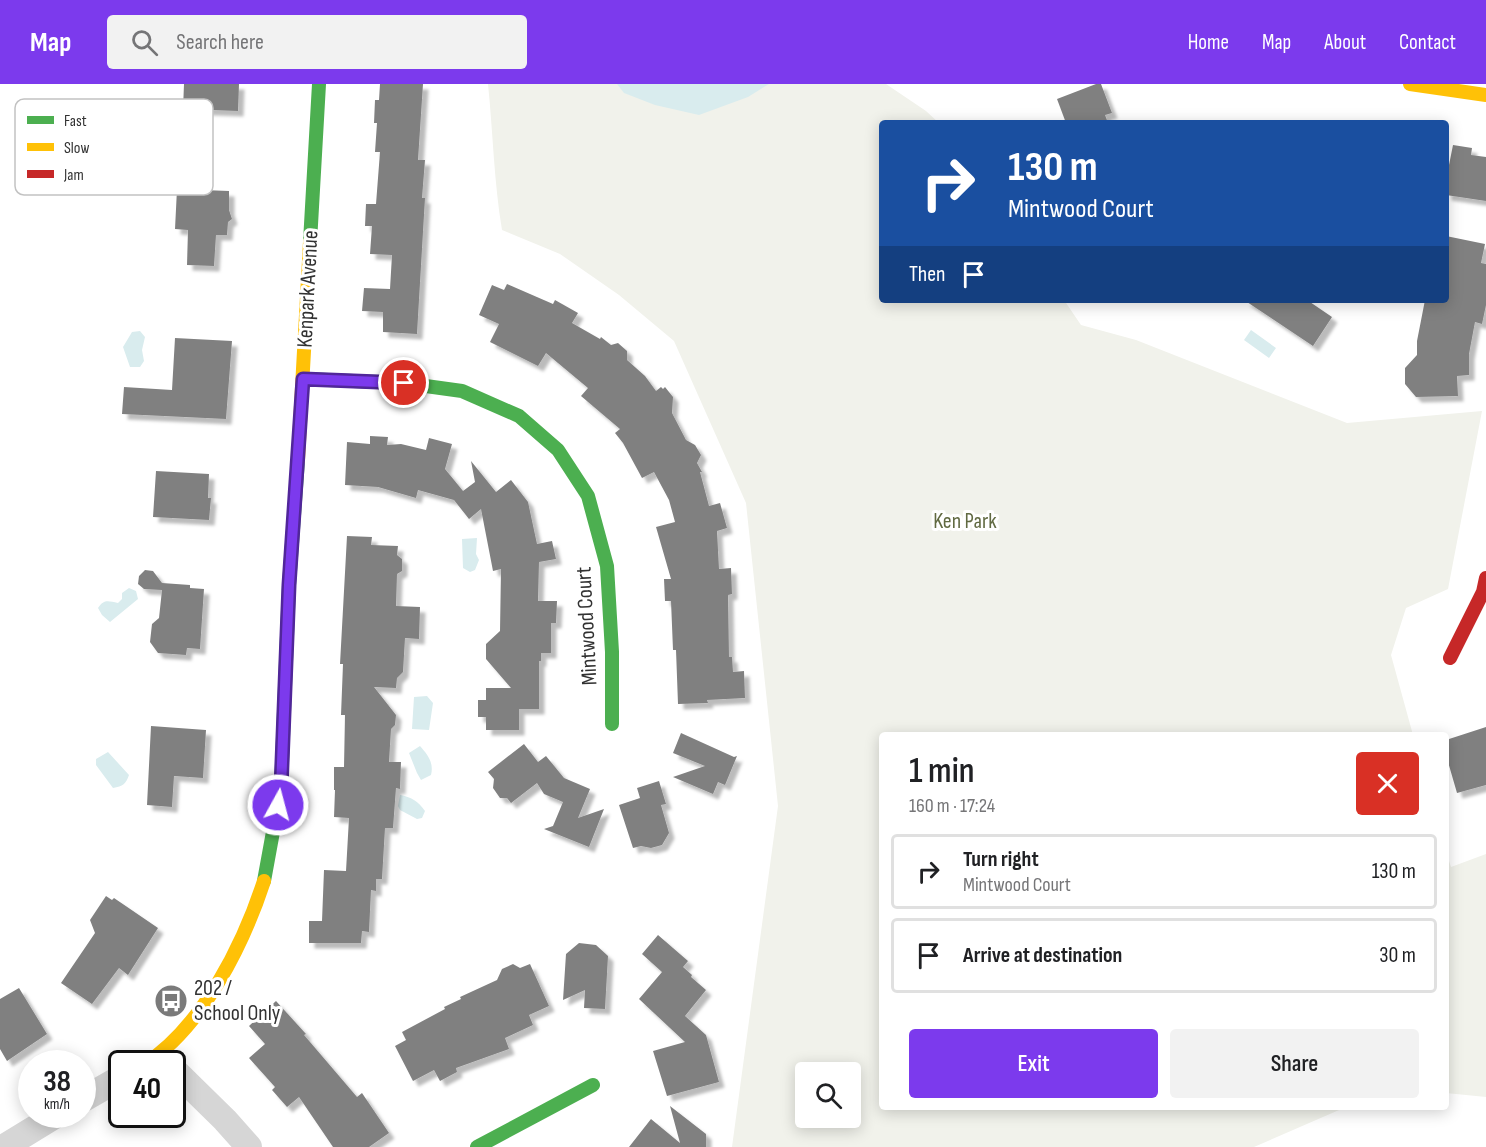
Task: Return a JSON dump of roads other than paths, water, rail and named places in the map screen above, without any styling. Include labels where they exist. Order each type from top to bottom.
[{"type":"street","name":"Kenpark Avenue","points":[[170,1050],[221,978],[254,911],[267,871],[281,788],[289,585],[319,84]]},
{"type":"street","points":[[1410,84],[1486,95]]},
{"type":"street","name":"Mintwood Court","points":[[303,379],[404,383],[462,391],[519,416],[558,450],[588,496],[607,566],[612,652],[612,724]]},
{"type":"street","points":[[1450,658],[1483,592],[1486,578]]},
{"type":"street","points":[[477,1147],[593,1084]]},
{"type":"street","points":[[186,1085],[225,1120],[249,1147]]},
{"type":"street","points":[[4,1147],[35,1128]]},
{"type":"place","name":"202 / School Only","points":[[171,1001]]},
{"type":"park label","name":"Ken Park","points":[[965,521]]}]
